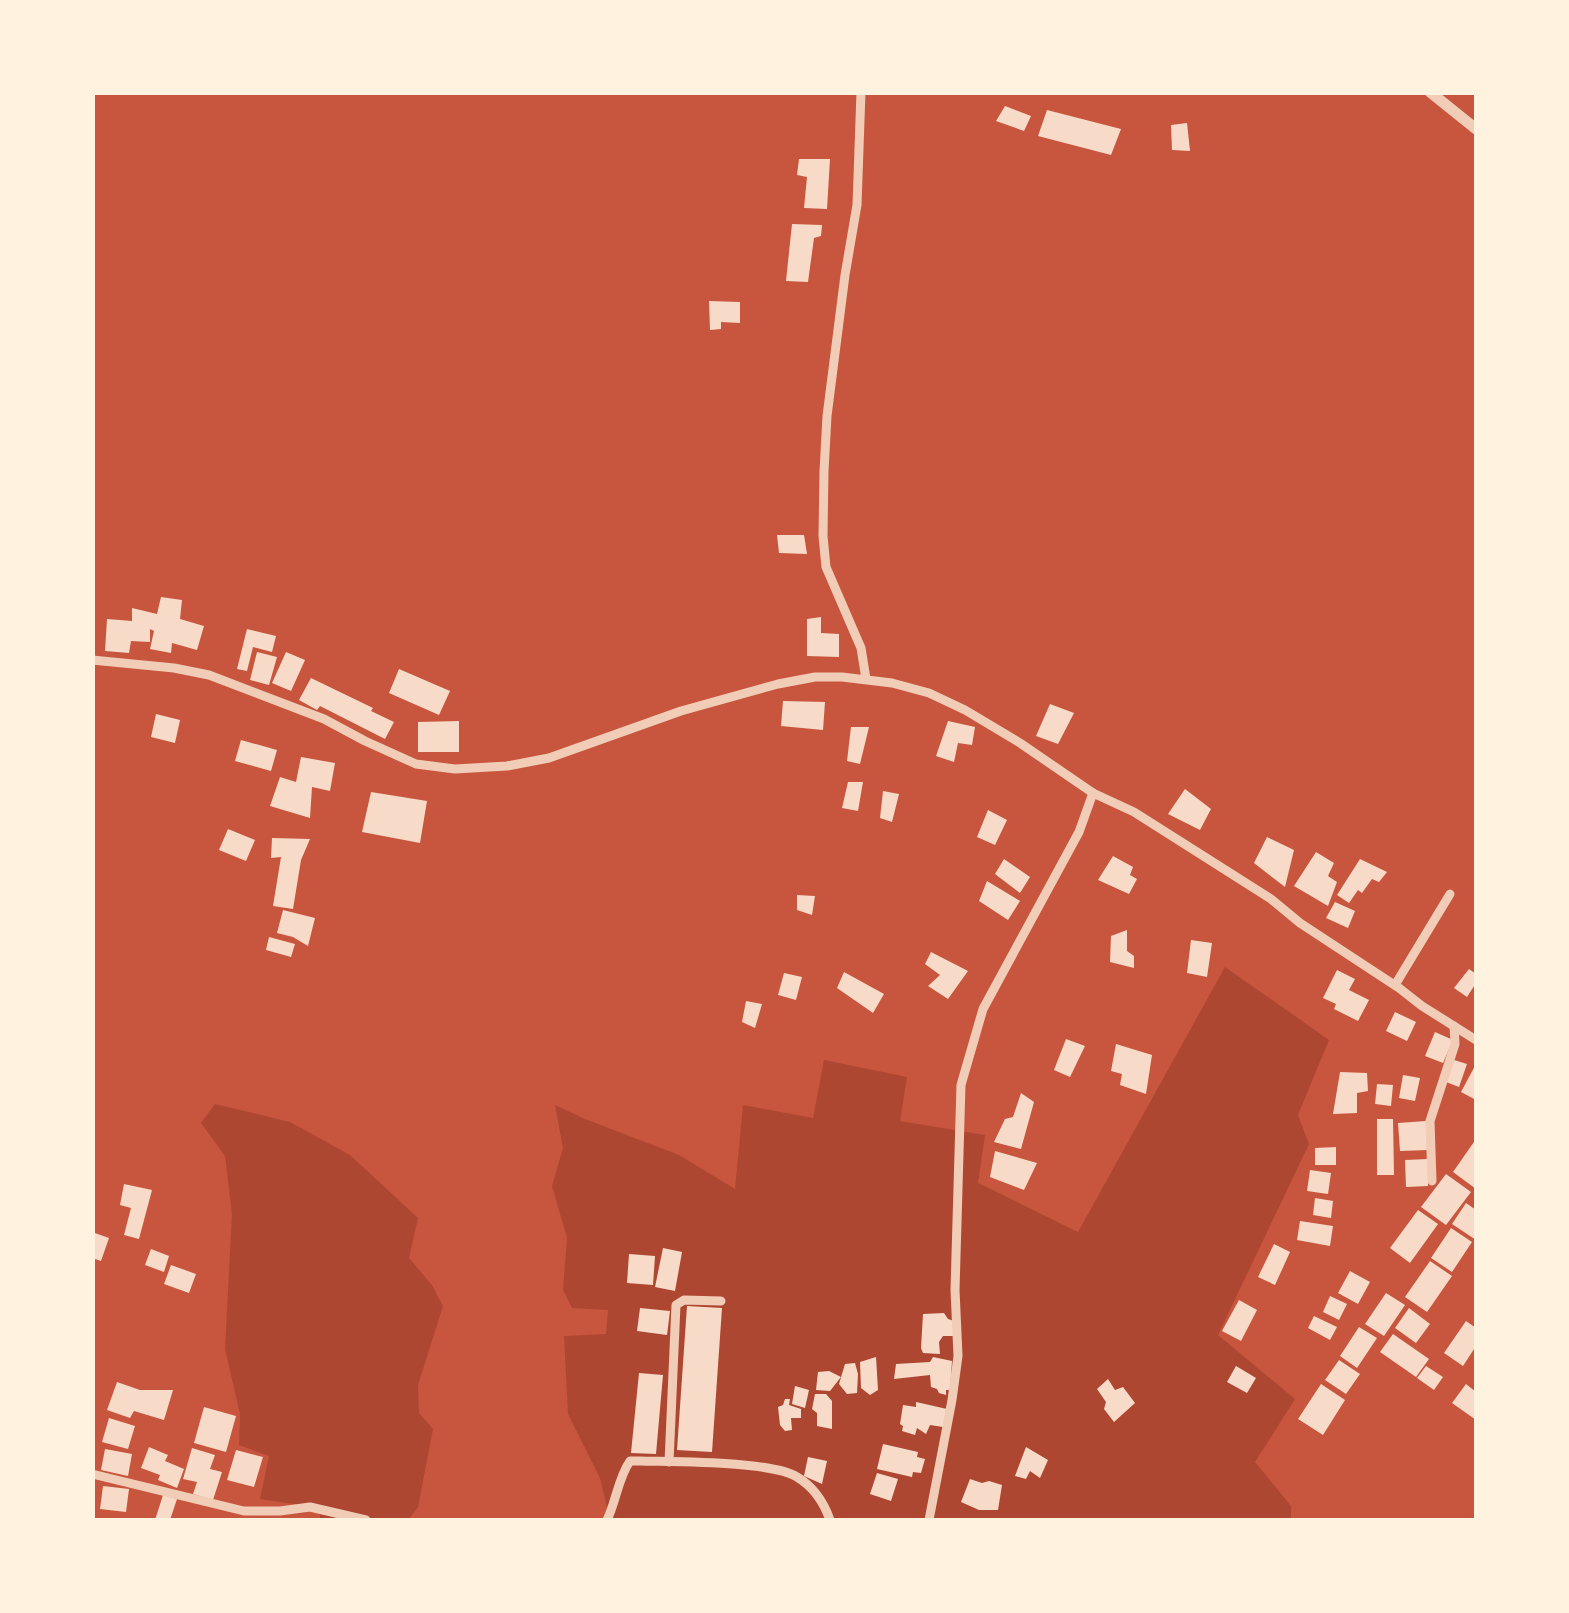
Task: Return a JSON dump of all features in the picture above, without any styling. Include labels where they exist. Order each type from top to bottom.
[{"type":"street","points":[[861,92],[857,205],[844,275],[827,416],[823,536],[826,566],[861,648],[866,679]]},
{"type":"street","points":[[1430,92],[1476,129]]},
{"type":"street","points":[[92,660],[174,668],[209,676],[324,719],[416,764],[455,768],[507,766],[549,758],[681,712],[778,684],[815,677],[892,683],[965,710],[1020,742],[1093,793],[1134,812],[1271,899],[1300,923],[1476,1040]]},
{"type":"street","points":[[929,1520],[958,1356],[955,1290],[961,1085],[983,1009],[1073,844],[1093,793]]},
{"type":"street","points":[[1395,985],[1450,894]]},
{"type":"street","points":[[1432,1181],[1430,1120],[1455,1044],[1454,1026]]},
{"type":"street","points":[[669,1462],[676,1305],[684,1300],[721,1301]]},
{"type":"street","points":[[607,1520],[630,1461],[745,1465],[792,1474],[820,1499],[830,1520]]},
{"type":"street","points":[[92,1474],[244,1511],[280,1516],[310,1507],[366,1520]]},
{"type":"shaded area","points":[[1225,967],[1329,1040],[1298,1115],[1309,1144],[1218,1335],[1295,1399],[1255,1462],[1291,1506],[1291,1520],[610,1520],[600,1478],[568,1414],[564,1336],[606,1334],[608,1310],[572,1308],[563,1290],[567,1238],[552,1186],[563,1148],[555,1105],[679,1155],[735,1189],[743,1105],[813,1118],[824,1060],[907,1077],[900,1121],[985,1135],[978,1183],[1078,1232]]},
{"type":"shaded area","points":[[215,1104],[290,1122],[350,1155],[418,1218],[409,1258],[432,1285],[443,1306],[418,1385],[419,1413],[433,1429],[418,1507],[408,1520],[320,1520],[320,1508],[260,1499],[269,1456],[239,1445],[240,1414],[225,1349],[232,1214],[225,1156],[201,1123]]},
{"type":"building","points":[[1005,106],[1031,116],[1024,131],[996,121]]},
{"type":"building","points":[[1047,110],[1121,129],[1111,155],[1038,136]]},
{"type":"building","points":[[1187,123],[1190,151],[1172,150],[1171,125]]},
{"type":"building","points":[[799,159],[830,159],[827,209],[804,208],[807,177],[797,175]]},
{"type":"building","points":[[792,224],[822,225],[821,236],[814,238],[808,282],[786,281]]},
{"type":"building","points":[[709,301],[740,302],[740,323],[721,322],[721,329],[710,330]]},
{"type":"building","points":[[777,535],[804,535],[807,554],[779,553]]},
{"type":"building","points":[[161,597],[182,600],[180,619],[204,626],[197,650],[172,643],[171,653],[150,649],[154,631],[150,629],[150,642],[131,641],[129,653],[105,651],[107,619],[132,621],[132,608],[157,614]]},
{"type":"building","points":[[821,617],[821,633],[839,634],[839,657],[807,656],[807,619]]},
{"type":"building","points":[[247,629],[276,636],[272,652],[253,647],[247,671],[237,669]]},
{"type":"building","points":[[257,652],[277,657],[269,685],[250,680]]},
{"type":"building","points":[[286,652],[305,660],[291,691],[272,683]]},
{"type":"building","points":[[399,669],[450,691],[439,715],[389,693]]},
{"type":"building","points":[[311,678],[394,722],[385,739],[320,706],[317,710],[299,700]]},
{"type":"building","points":[[783,701],[825,702],[823,730],[781,726]]},
{"type":"building","points":[[1050,704],[1074,713],[1058,744],[1036,736]]},
{"type":"building","points":[[156,714],[180,720],[175,743],[151,737]]},
{"type":"building","points":[[459,721],[459,752],[418,752],[418,722]]},
{"type":"building","points":[[948,721],[975,727],[972,745],[958,743],[954,762],[936,756]]},
{"type":"building","points":[[851,727],[869,727],[860,764],[847,761]]},
{"type":"building","points":[[241,740],[277,750],[271,771],[235,761]]},
{"type":"building","points":[[301,757],[335,763],[330,791],[312,787],[310,818],[270,806],[280,777],[296,782]]},
{"type":"building","points":[[848,782],[863,782],[858,811],[842,808]]},
{"type":"building","points":[[1185,789],[1211,809],[1200,830],[1168,814]]},
{"type":"building","points":[[883,791],[899,794],[892,822],[880,818]]},
{"type":"building","points":[[371,792],[427,801],[420,843],[362,832]]},
{"type":"building","points":[[988,810],[1007,820],[995,845],[977,837]]},
{"type":"building","points":[[228,829],[255,840],[246,861],[219,850]]},
{"type":"building","points":[[1267,837],[1294,850],[1285,887],[1254,863]]},
{"type":"building","points":[[272,838],[310,839],[301,860],[293,909],[273,906],[281,857],[271,858]]},
{"type":"building","points":[[1316,852],[1334,863],[1328,876],[1337,882],[1328,906],[1294,886]]},
{"type":"building","points":[[1113,856],[1133,867],[1130,875],[1137,879],[1129,894],[1098,880]]},
{"type":"building","points":[[1004,859],[1030,877],[1020,893],[995,874]]},
{"type":"building","points":[[1360,859],[1387,872],[1379,882],[1372,879],[1362,893],[1358,890],[1349,903],[1337,895]]},
{"type":"building","points":[[987,881],[1020,901],[1008,920],[979,901]]},
{"type":"building","points":[[797,895],[815,896],[812,915],[797,910]]},
{"type":"building","points":[[1335,902],[1355,911],[1348,928],[1326,918]]},
{"type":"building","points":[[283,910],[315,918],[308,946],[277,933]]},
{"type":"building","points":[[1127,930],[1127,951],[1134,956],[1134,968],[1110,962],[1111,936]]},
{"type":"building","points":[[269,937],[295,944],[291,957],[266,950]]},
{"type":"building","points":[[1191,940],[1212,943],[1207,977],[1187,973]]},
{"type":"building","points":[[931,952],[968,971],[948,999],[928,986],[940,975],[925,964]]},
{"type":"building","points":[[1469,969],[1476,974],[1476,983],[1467,997],[1454,988]]},
{"type":"building","points":[[1337,970],[1355,979],[1349,990],[1369,1000],[1358,1021],[1334,1009],[1336,1004],[1323,998]]},
{"type":"building","points":[[844,972],[884,994],[873,1013],[837,988]]},
{"type":"building","points":[[784,973],[802,977],[796,1000],[778,995]]},
{"type":"building","points":[[746,1001],[762,1004],[755,1028],[742,1022]]},
{"type":"building","points":[[1395,1012],[1416,1022],[1407,1041],[1386,1031]]},
{"type":"building","points":[[1435,1032],[1453,1040],[1443,1063],[1425,1056]]},
{"type":"building","points":[[1066,1039],[1085,1046],[1070,1077],[1054,1070]]},
{"type":"building","points":[[1116,1044],[1152,1055],[1146,1094],[1120,1085],[1122,1074],[1111,1071]]},
{"type":"building","points":[[1454,1060],[1467,1064],[1459,1087],[1446,1082]]},
{"type":"building","points":[[1476,1064],[1476,1100],[1461,1092]]},
{"type":"building","points":[[1340,1072],[1367,1073],[1368,1091],[1357,1093],[1357,1113],[1333,1114]]},
{"type":"building","points":[[1403,1075],[1420,1078],[1415,1101],[1399,1098]]},
{"type":"building","points":[[1377,1084],[1393,1085],[1391,1106],[1375,1104]]},
{"type":"building","points":[[1021,1093],[1034,1102],[1021,1149],[994,1142],[1005,1119],[1013,1117]]},
{"type":"building","points":[[1377,1119],[1393,1119],[1394,1175],[1377,1175]]},
{"type":"building","points":[[1426,1121],[1428,1150],[1400,1151],[1398,1123]]},
{"type":"building","points":[[1476,1139],[1476,1189],[1453,1172]]},
{"type":"building","points":[[1336,1147],[1336,1165],[1315,1165],[1315,1148]]},
{"type":"building","points":[[995,1151],[1037,1163],[1024,1190],[990,1177]]},
{"type":"building","points":[[1428,1159],[1428,1186],[1406,1187],[1405,1160]]},
{"type":"building","points":[[1310,1170],[1331,1173],[1328,1194],[1307,1191]]},
{"type":"building","points":[[1446,1174],[1471,1192],[1446,1225],[1421,1207]]},
{"type":"building","points":[[124,1184],[152,1190],[139,1239],[124,1235],[131,1208],[120,1205]]},
{"type":"building","points":[[1315,1198],[1333,1201],[1331,1218],[1313,1215]]},
{"type":"building","points":[[1466,1203],[1476,1210],[1476,1240],[1452,1224]]},
{"type":"building","points":[[1418,1210],[1438,1224],[1410,1263],[1390,1248]]},
{"type":"building","points":[[1300,1221],[1333,1226],[1330,1246],[1297,1240]]},
{"type":"building","points":[[1451,1228],[1472,1242],[1452,1272],[1431,1258]]},
{"type":"building","points":[[92,1232],[109,1238],[101,1261],[92,1258]]},
{"type":"building","points":[[1274,1244],[1290,1252],[1275,1285],[1258,1277]]},
{"type":"building","points":[[663,1248],[682,1252],[675,1291],[655,1287]]},
{"type":"building","points":[[151,1249],[169,1256],[164,1272],[145,1265]]},
{"type":"building","points":[[629,1254],[655,1256],[653,1285],[627,1283]]},
{"type":"building","points":[[1430,1261],[1452,1276],[1427,1312],[1405,1297]]},
{"type":"building","points":[[171,1265],[196,1274],[189,1293],[164,1284]]},
{"type":"building","points":[[1350,1271],[1370,1282],[1358,1304],[1338,1293]]},
{"type":"building","points":[[1386,1293],[1405,1305],[1384,1336],[1365,1324]]},
{"type":"building","points":[[1330,1296],[1347,1304],[1339,1320],[1323,1312]]},
{"type":"building","points":[[1239,1300],[1257,1310],[1241,1341],[1222,1331]]},
{"type":"building","points":[[687,1306],[722,1308],[712,1452],[677,1450]]},
{"type":"building","points":[[640,1308],[670,1311],[667,1335],[637,1331]]},
{"type":"building","points":[[1409,1308],[1430,1324],[1416,1343],[1395,1328]]},
{"type":"building","points":[[944,1313],[954,1321],[955,1336],[943,1336],[940,1354],[923,1353],[923,1314]]},
{"type":"building","points":[[1314,1316],[1337,1327],[1330,1340],[1308,1328]]},
{"type":"building","points":[[1466,1321],[1476,1328],[1476,1346],[1463,1366],[1444,1353]]},
{"type":"building","points":[[1359,1327],[1377,1338],[1357,1368],[1340,1356]]},
{"type":"building","points":[[1393,1334],[1429,1359],[1416,1377],[1380,1352]]},
{"type":"building","points":[[876,1357],[878,1390],[870,1395],[861,1388],[860,1362]]},
{"type":"building","points":[[933,1357],[952,1361],[950,1390],[946,1390],[946,1395],[931,1387],[930,1375],[894,1379],[896,1364],[930,1362]]},
{"type":"building","points":[[1339,1360],[1360,1374],[1346,1394],[1325,1380]]},
{"type":"building","points":[[855,1363],[857,1393],[847,1394],[839,1384],[845,1364]]},
{"type":"building","points":[[1236,1366],[1256,1378],[1247,1393],[1227,1382]]},
{"type":"building","points":[[1426,1366],[1443,1377],[1434,1390],[1417,1378]]},
{"type":"building","points":[[829,1371],[841,1377],[830,1391],[816,1390],[818,1372]]},
{"type":"building","points":[[639,1373],[663,1375],[656,1454],[631,1453]]},
{"type":"building","points":[[1108,1379],[1115,1390],[1123,1387],[1135,1403],[1114,1422],[1097,1389]]},
{"type":"building","points":[[117,1382],[140,1390],[173,1390],[164,1420],[134,1411],[130,1418],[107,1410]]},
{"type":"building","points":[[1321,1384],[1345,1400],[1323,1435],[1298,1419]]},
{"type":"building","points":[[1466,1384],[1476,1392],[1476,1420],[1452,1403]]},
{"type":"building","points":[[795,1386],[809,1390],[805,1408],[792,1404]]},
{"type":"building","points":[[815,1394],[826,1394],[832,1401],[832,1429],[817,1426],[817,1413],[812,1409]]},
{"type":"building","points":[[785,1399],[801,1409],[801,1418],[791,1418],[792,1430],[785,1431],[780,1425],[778,1407]]},
{"type":"building","points":[[916,1402],[947,1409],[943,1427],[930,1425],[926,1434],[917,1428],[915,1435],[902,1431],[903,1405],[916,1407]]},
{"type":"building","points":[[204,1407],[236,1416],[226,1452],[194,1443]]},
{"type":"building","points":[[109,1418],[135,1426],[128,1449],[102,1442]]},
{"type":"building","points":[[883,1444],[918,1452],[917,1457],[925,1459],[921,1473],[913,1472],[912,1477],[877,1469]]},
{"type":"building","points":[[149,1447],[168,1455],[165,1461],[184,1469],[177,1488],[158,1480],[160,1475],[141,1468]]},
{"type":"building","points":[[1026,1447],[1048,1460],[1040,1478],[1030,1471],[1026,1479],[1015,1476]]},
{"type":"building","points":[[192,1448],[215,1455],[210,1469],[222,1472],[213,1500],[193,1494],[197,1482],[183,1479]]},
{"type":"building","points":[[105,1449],[132,1454],[128,1476],[101,1470]]},
{"type":"building","points":[[236,1450],[263,1457],[254,1487],[227,1480]]},
{"type":"building","points":[[808,1457],[827,1461],[822,1484],[804,1476]]},
{"type":"building","points":[[877,1473],[898,1479],[891,1501],[870,1494]]},
{"type":"building","points":[[970,1479],[1002,1485],[998,1510],[979,1510],[961,1502]]},
{"type":"building","points":[[103,1486],[129,1489],[126,1512],[100,1509]]},
{"type":"building","points":[[163,1495],[177,1499],[170,1520],[155,1520]]}]
